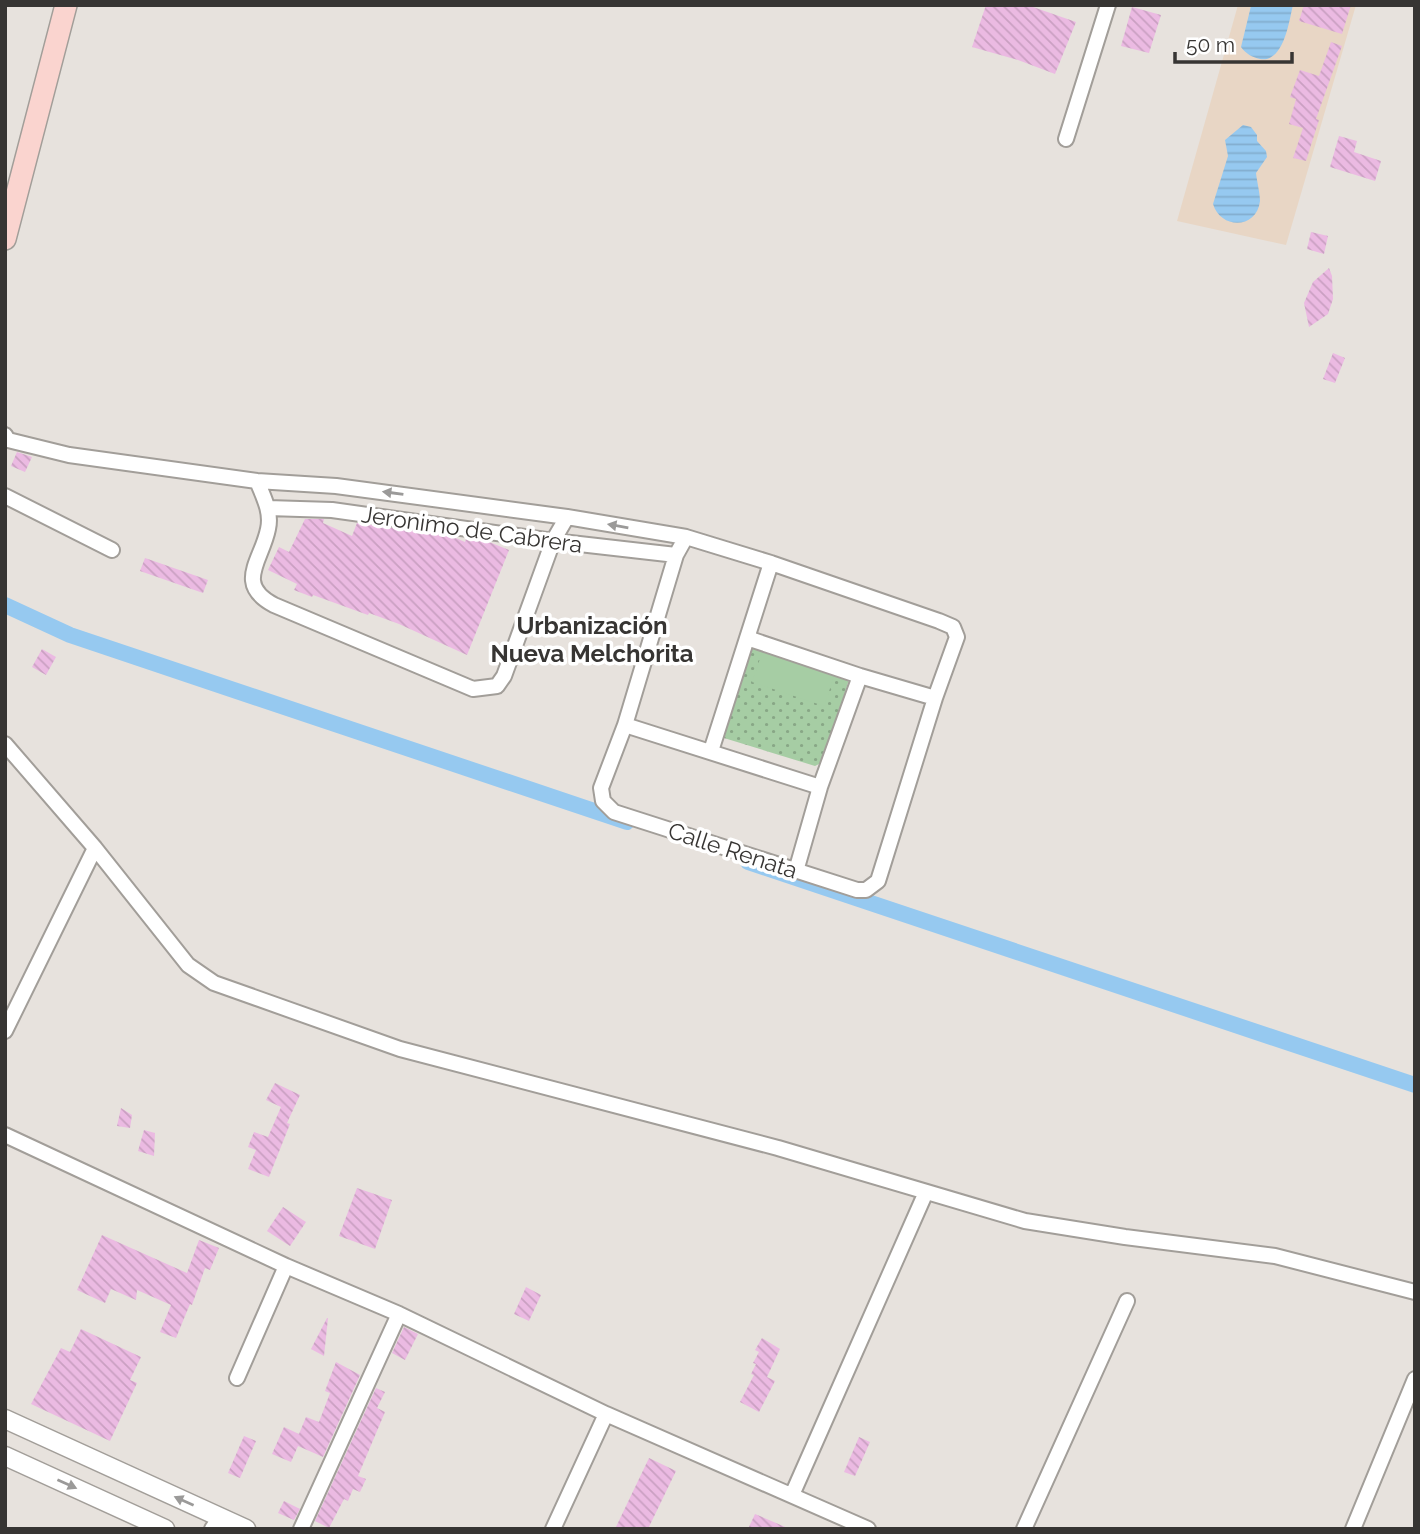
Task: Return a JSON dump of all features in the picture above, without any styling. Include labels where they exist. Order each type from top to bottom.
[{"type":"main road","points":[[5,239],[66,5]]},
{"type":"street","points":[[1066,139],[1108,5]]},
{"type":"street","points":[[6,443],[69,456],[257,481],[336,486],[567,517],[686,537],[771,563],[939,621],[953,627],[957,637],[935,698],[747,638]]},
{"type":"street","points":[[257,481],[268,508],[269,527],[256,562],[253,587],[257,594],[274,605],[473,689],[497,686],[504,676],[553,541],[567,517]]},
{"type":"street","points":[[5,496],[113,550]]},
{"type":"street","name":"Jeronimo de Cabrera","points":[[268,508],[332,510],[676,555]]},
{"type":"street","points":[[686,537],[676,555],[625,725],[820,787]]},
{"type":"street","points":[[711,751],[771,563]]},
{"type":"street","points":[[796,870],[820,787],[860,676]]},
{"type":"street","name":"Calle Renata","points":[[625,725],[601,788],[603,801],[614,812],[858,890],[866,890],[878,881],[935,698]]},
{"type":"street","points":[[5,744],[94,848],[188,965],[214,983],[400,1049],[778,1148],[1025,1221],[1275,1256],[1415,1292]]},
{"type":"street","points":[[5,1031],[94,848]]},
{"type":"street","points":[[5,1135],[286,1266],[399,1314],[606,1414],[868,1529]]},
{"type":"street","points":[[792,1495],[926,1192]]},
{"type":"street","points":[[237,1378],[286,1266]]},
{"type":"street","points":[[1024,1529],[1127,1301]]},
{"type":"street","points":[[301,1529],[399,1314]]},
{"type":"street","points":[[1353,1529],[1415,1379]]},
{"type":"street","points":[[553,1529],[606,1414]]},
{"type":"street","points":[[5,1419],[216,1523],[246,1529]]},
{"type":"street","points":[[5,1456],[165,1529]]},
{"type":"shaded area","points":[[1238,5],[1356,5],[1286,245],[1177,221]]},
{"type":"green space","points":[[755,633],[848,663],[852,670],[823,762],[815,766],[724,738],[719,732]]},
{"type":"green space","points":[[765,644],[837,668],[824,706],[752,682]]},
{"type":"water","points":[[1293,5],[1284,40],[1275,55],[1260,59],[1249,55],[1241,47],[1251,6]]},
{"type":"water","points":[[1243,125],[1251,127],[1257,135],[1257,141],[1266,151],[1267,157],[1256,173],[1260,201],[1257,210],[1253,217],[1238,223],[1223,218],[1213,204],[1228,156],[1225,140]]},
{"type":"building","points":[[986,5],[1033,5],[1076,22],[1055,74],[972,47]]},
{"type":"building","points":[[1304,5],[1351,5],[1342,34],[1299,21]]},
{"type":"building","points":[[1132,7],[1161,15],[1149,53],[1121,46]]},
{"type":"building","points":[[1331,42],[1342,46],[1316,119],[1319,120],[1306,161],[1293,158],[1303,128],[1289,124],[1296,99],[1290,97],[1300,70],[1319,76]]},
{"type":"building","points":[[1339,136],[1357,141],[1354,152],[1381,161],[1375,181],[1330,167]]},
{"type":"building","points":[[1311,232],[1328,236],[1324,254],[1307,249]]},
{"type":"building","points":[[1329,268],[1333,299],[1328,314],[1309,327],[1304,303],[1313,282]]},
{"type":"building","points":[[1333,353],[1345,358],[1335,383],[1323,379]]},
{"type":"building","points":[[17,452],[32,457],[25,472],[11,466]]},
{"type":"building","points":[[305,519],[324,519],[323,523],[352,536],[357,523],[451,536],[465,542],[466,539],[489,542],[509,550],[467,655],[399,624],[294,590],[297,584],[268,570],[279,547],[289,552]]},
{"type":"building","points":[[145,558],[208,580],[203,593],[140,571]]},
{"type":"building","points":[[42,649],[56,657],[46,675],[32,667]]},
{"type":"building","points":[[275,1083],[300,1095],[287,1123],[290,1124],[269,1177],[248,1169],[256,1150],[248,1147],[254,1132],[268,1137],[281,1107],[266,1100]]},
{"type":"building","points":[[121,1108],[132,1115],[130,1128],[117,1126]]},
{"type":"building","points":[[144,1130],[155,1133],[154,1156],[138,1151]]},
{"type":"building","points":[[357,1188],[392,1200],[375,1249],[339,1236]]},
{"type":"building","points":[[283,1207],[306,1222],[290,1246],[267,1231]]},
{"type":"building","points":[[102,1235],[187,1273],[199,1240],[219,1248],[210,1270],[205,1268],[192,1305],[190,1304],[176,1338],[160,1332],[171,1305],[137,1290],[136,1300],[111,1289],[105,1303],[77,1290]]},
{"type":"building","points":[[526,1287],[541,1295],[529,1321],[514,1314]]},
{"type":"building","points":[[328,1318],[324,1356],[311,1349]]},
{"type":"building","points":[[404,1327],[418,1334],[405,1360],[392,1353]]},
{"type":"building","points":[[81,1329],[141,1357],[130,1380],[137,1383],[110,1441],[31,1404],[61,1348],[70,1352]]},
{"type":"building","points":[[762,1338],[780,1349],[767,1377],[775,1381],[759,1412],[740,1402],[754,1375],[751,1374],[756,1364],[753,1363],[759,1352],[755,1350]]},
{"type":"building","points":[[336,1362],[360,1375],[323,1457],[298,1446],[291,1462],[272,1454],[284,1427],[299,1434],[306,1417],[319,1422],[330,1393],[325,1391]]},
{"type":"building","points":[[376,1388],[385,1392],[377,1408],[385,1412],[358,1476],[366,1479],[360,1492],[353,1489],[348,1501],[344,1499],[329,1528],[315,1521]]},
{"type":"building","points":[[244,1436],[256,1441],[240,1478],[228,1473]]},
{"type":"building","points":[[859,1437],[870,1442],[855,1476],[844,1472]]},
{"type":"building","points":[[649,1458],[676,1471],[648,1529],[615,1529]]},
{"type":"building","points":[[284,1501],[300,1509],[294,1520],[278,1513]]},
{"type":"building","points":[[755,1514],[790,1529],[748,1529]]},
{"type":"waterway","points":[[5,605],[70,635],[627,822]]},
{"type":"waterway","points":[[748,862],[1415,1085]]},
{"type":"district","name":"Urbanización Nueva Melchorita","points":[[592,639]]}]
